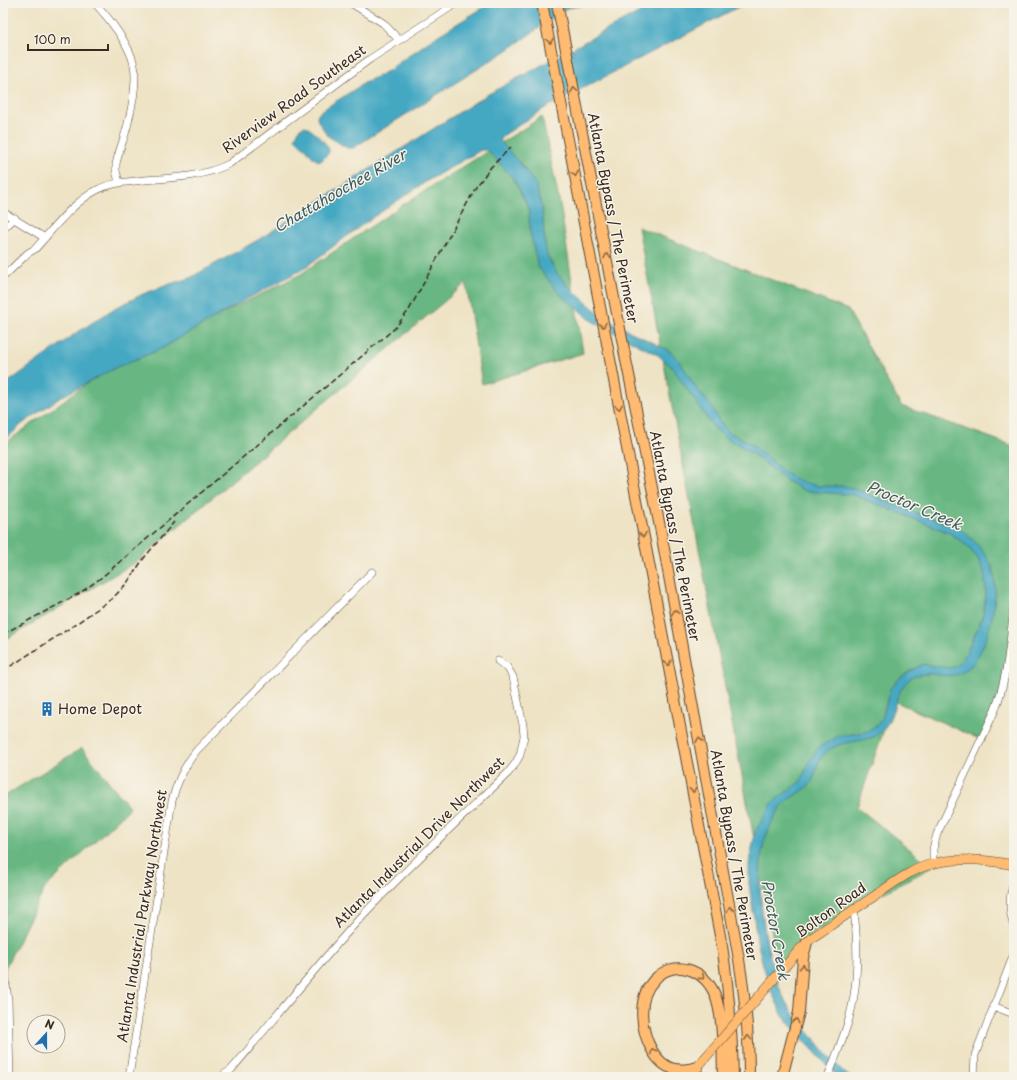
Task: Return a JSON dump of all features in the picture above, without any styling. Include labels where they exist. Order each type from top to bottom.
[{"type":"highway","name":"Atlanta Bypass / The Perimeter","points":[[542,3],[724,959],[731,1017],[733,1077]]},
{"type":"highway","name":"Atlanta Bypass / The Perimeter","points":[[557,3],[660,528],[740,965],[747,1027],[748,1077]]},
{"type":"highway","points":[[782,1077],[798,1012],[801,993],[803,958],[807,942]]},
{"type":"highway","points":[[698,1067],[674,1070],[665,1065],[656,1057],[645,1033],[642,1013],[645,995],[653,981],[658,976],[671,970],[691,970],[699,974],[712,988],[721,1020],[723,1077]]},
{"type":"main road","name":"Bolton Road","points":[[689,1077],[807,942],[903,877],[933,864],[960,861],[987,860],[1014,865]]},
{"type":"street","points":[[95,3],[112,24],[126,45],[134,66],[132,101],[116,164],[116,171],[120,182]]},
{"type":"street","points":[[351,3],[383,22],[400,40]]},
{"type":"street","name":"Riverview Road Southeast","points":[[3,278],[35,249],[74,206],[88,195],[108,185],[120,182],[177,178],[204,174],[229,164],[354,71],[457,3]]},
{"type":"street","points":[[3,212],[45,238]]},
{"type":"street","points":[[3,229],[14,218]]},
{"type":"street","name":"Atlanta Industrial Parkway Northwest","points":[[129,1077],[172,801],[180,775],[197,750],[372,572]]},
{"type":"street","points":[[933,864],[933,849],[937,834],[1002,693],[1006,676],[1014,606]]},
{"type":"street","name":"Atlanta Industrial Drive Northwest","points":[[221,1077],[231,1070],[363,915],[404,872],[508,773],[515,764],[523,746],[523,725],[513,677],[507,667],[498,661]]},
{"type":"street","points":[[1014,883],[1010,894],[1009,903],[1014,927]]},
{"type":"street","points":[[828,1077],[849,1019],[857,976],[857,934],[854,910]]},
{"type":"street","points":[[3,914],[3,926]]},
{"type":"street","points":[[974,1077],[975,1055],[1014,954]]},
{"type":"street","points":[[3,965],[8,998],[10,1077]]},
{"type":"street","points":[[993,1006],[1014,1014]]},
{"type":"green space","points":[[542,117],[561,210],[583,353],[482,384],[466,283],[136,562],[3,641],[3,445],[104,371],[182,334],[301,274],[404,204]]},
{"type":"green space","points":[[638,227],[848,310],[901,406],[1014,446],[1014,621],[1004,682],[984,741],[894,701],[857,807],[932,867],[861,905],[812,934],[780,976]]},
{"type":"green space","points":[[82,748],[130,808],[45,888],[5,968],[8,1059],[6,1077],[3,1077],[3,797]]},
{"type":"water","points":[[491,3],[588,3],[567,8],[509,49],[353,148],[347,148],[328,136],[318,121],[317,116],[321,111],[366,82],[392,69],[394,66],[437,36]]},
{"type":"water","name":"Chattahoochee River","points":[[656,3],[746,3],[545,108],[501,137],[500,141],[524,168],[536,185],[542,209],[547,255],[556,272],[571,289],[594,309],[623,328],[670,351],[680,362],[695,386],[712,407],[719,421],[729,432],[750,443],[788,475],[802,482],[818,486],[843,486],[855,488],[895,505],[956,527],[967,534],[987,558],[991,564],[995,580],[994,606],[988,633],[983,646],[971,666],[963,672],[955,675],[948,676],[925,674],[918,675],[910,679],[904,684],[900,691],[889,720],[881,732],[869,739],[838,745],[824,754],[819,761],[811,783],[805,789],[788,800],[779,809],[767,834],[762,851],[760,871],[763,918],[772,964],[778,984],[788,1006],[796,1017],[833,1061],[850,1077],[837,1076],[791,1026],[783,1016],[771,991],[757,940],[749,884],[749,864],[755,832],[773,802],[801,781],[809,762],[818,748],[838,736],[865,732],[871,730],[878,724],[882,719],[890,689],[900,678],[923,664],[949,668],[955,667],[963,659],[979,626],[983,614],[986,593],[984,572],[978,559],[966,545],[950,533],[854,495],[805,491],[787,481],[752,453],[725,437],[713,427],[672,367],[658,355],[592,321],[560,294],[538,267],[530,232],[529,213],[517,185],[512,177],[486,150],[481,150],[427,181],[366,222],[303,269],[247,299],[161,349],[117,367],[61,397],[22,424],[3,442],[3,386],[75,334],[115,308],[143,294],[188,279],[258,240],[485,96]]},
{"type":"water","points":[[305,126],[319,137],[328,148],[328,154],[321,161],[314,158],[295,138],[300,128]]},
{"type":"railway","points":[[3,634],[80,593],[102,577],[395,328],[409,310],[476,187],[491,167],[511,147]]},
{"type":"railway","points":[[3,671],[70,628],[113,598],[127,583],[144,558],[174,522]]},
{"type":"place","name":"Home Depot","points":[[47,709]]},
{"type":"water label","name":"Proctor Creek","points":[[914,506]]},
{"type":"water label","name":"Proctor Creek","points":[[775,930]]}]
